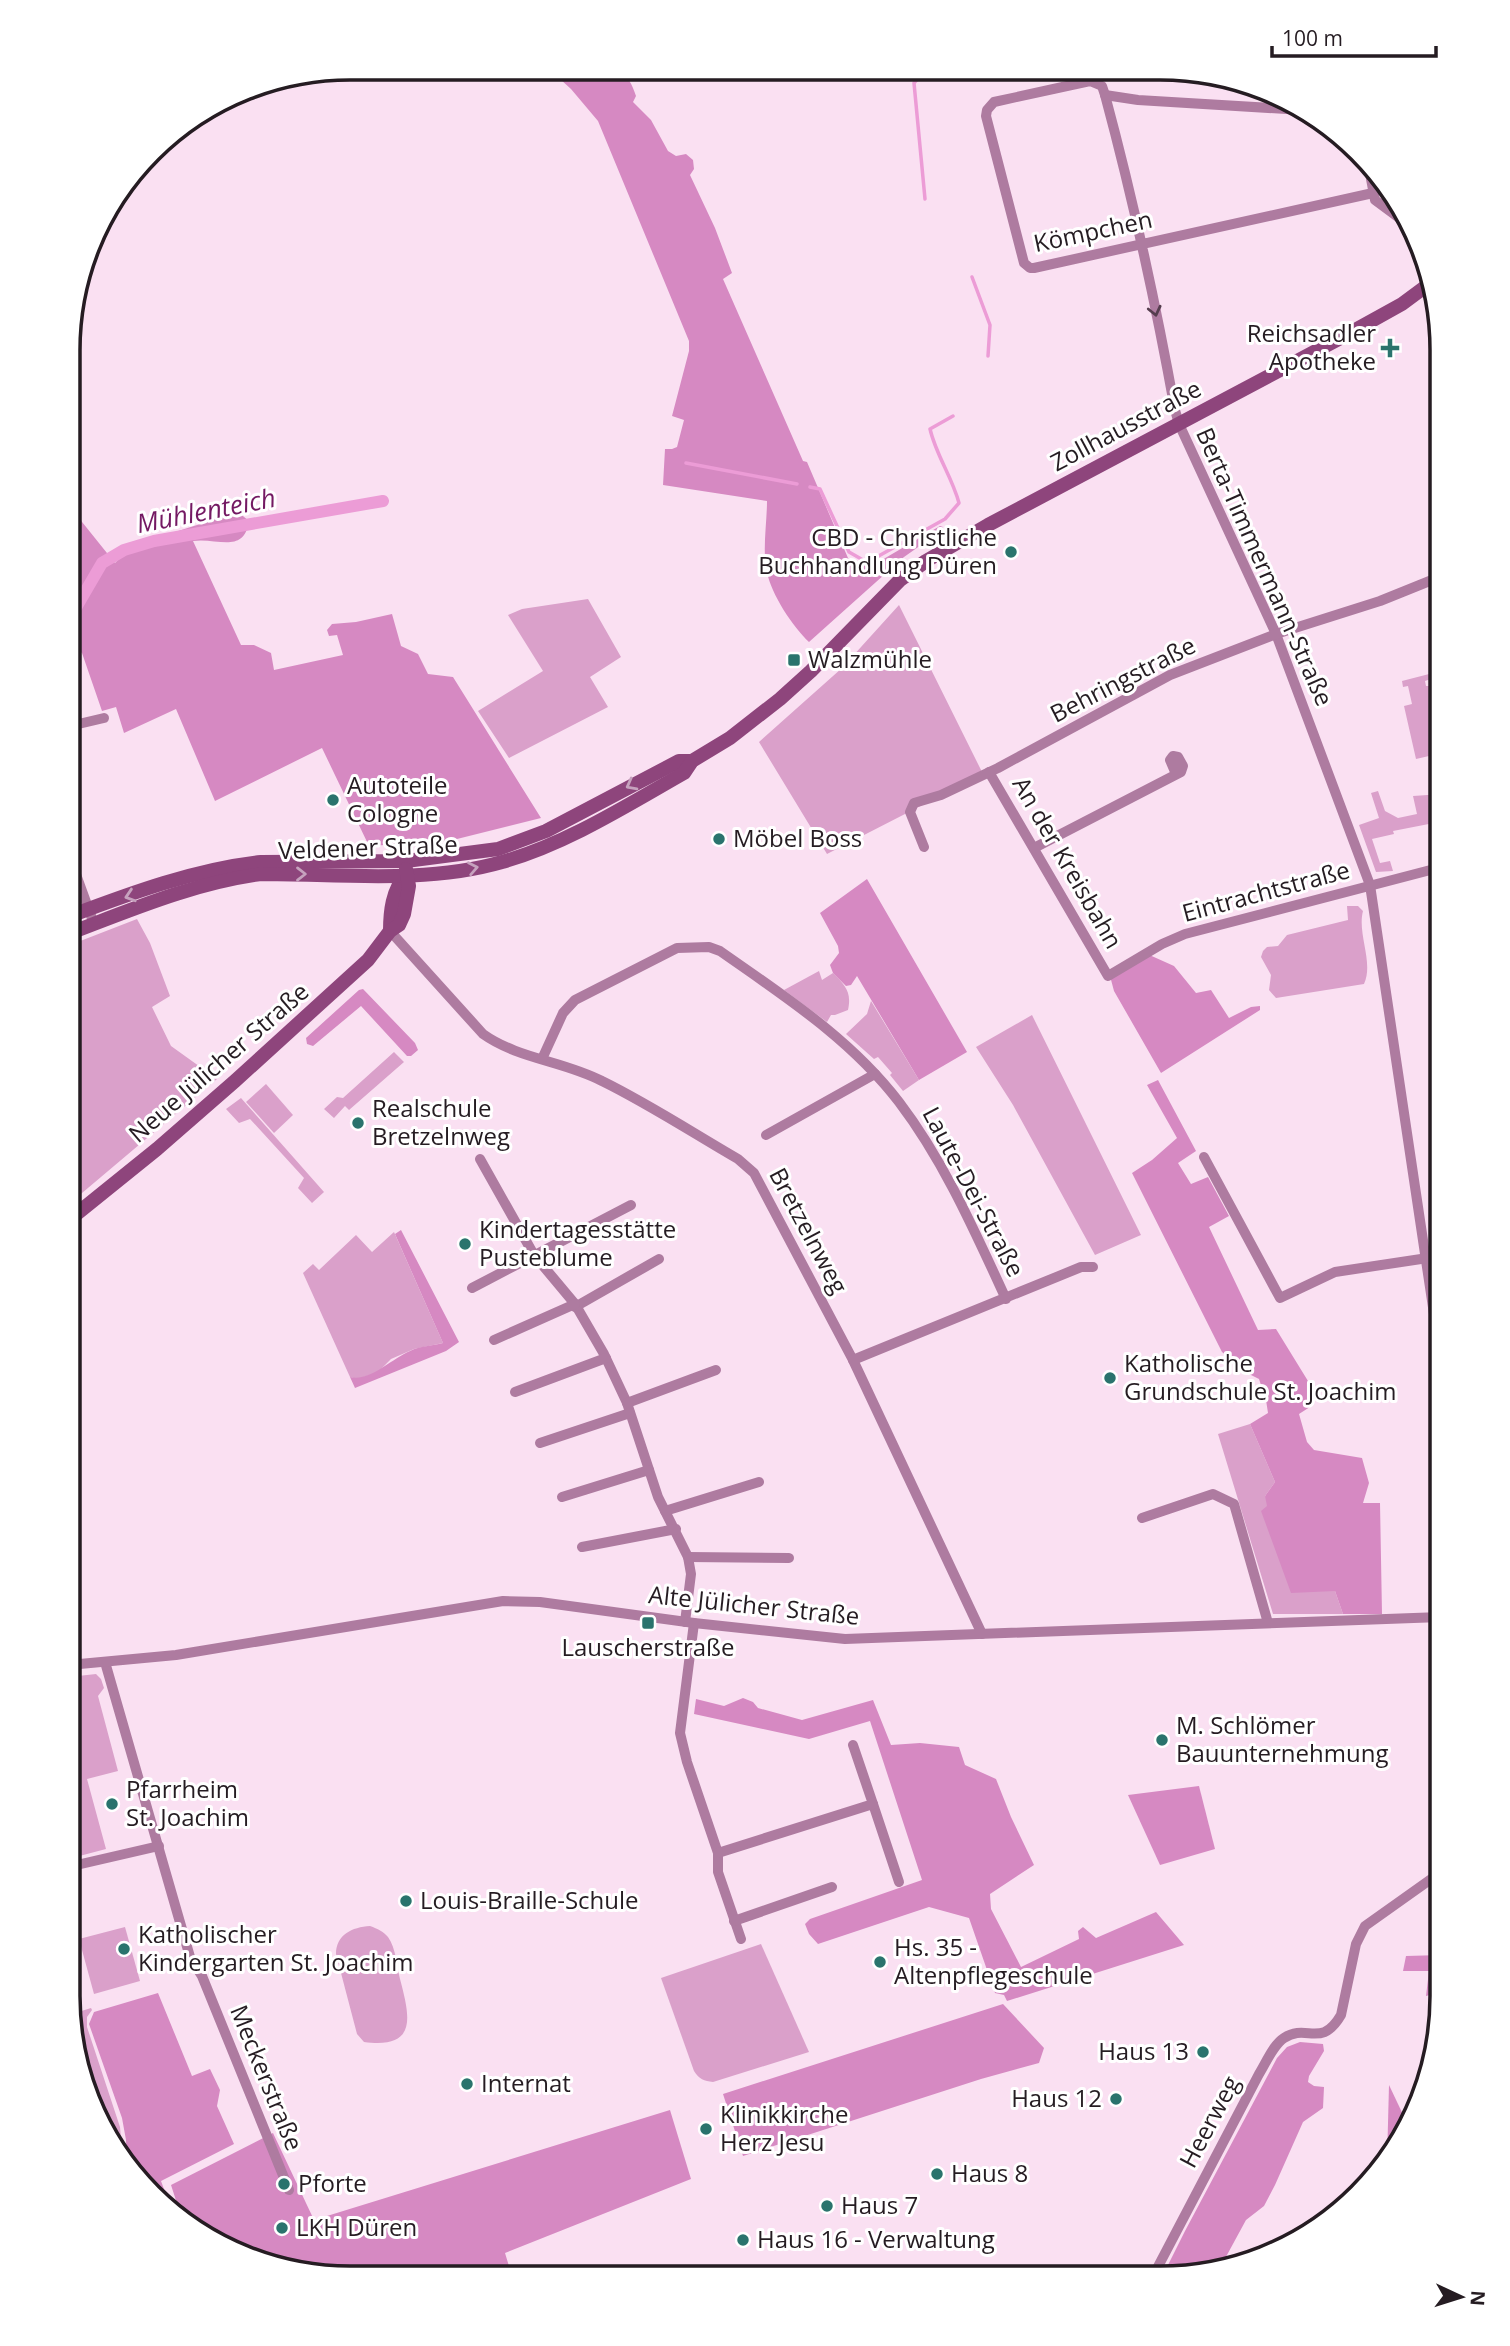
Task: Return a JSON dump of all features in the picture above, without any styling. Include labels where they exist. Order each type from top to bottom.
[{"type":"street","name":"Kömpchen","points":[[1105,94],[1102,86],[1096,82],[1079,83],[994,102],[987,110],[986,116],[1026,266],[1034,268],[1373,193]]},
{"type":"street","points":[[1105,94],[1138,100],[1280,109]]},
{"type":"street","name":"Berta-Timmermann-Straße","points":[[1105,94],[1179,424],[1276,634],[1370,885],[1430,1286]]},
{"type":"street","points":[[1371,182],[1377,203],[1392,213]]},
{"type":"street","name":"Zollhausstraße","points":[[857,623],[900,580],[968,536],[1348,334],[1422,290]]},
{"type":"street","name":"Behringstraße","points":[[924,847],[910,812],[912,804],[941,795],[989,772],[1170,675],[1276,634],[1380,601],[1430,581]]},
{"type":"street","name":"Veldener Straße","points":[[80,912],[203,872],[238,865],[261,862],[461,870],[501,862],[551,845],[684,773],[692,761],[730,738],[780,699],[857,623]]},
{"type":"street","points":[[80,724],[104,718]]},
{"type":"street","name":"An der Kreisbahn","points":[[989,772],[1108,976]]},
{"type":"street","points":[[1034,848],[1176,774]]},
{"type":"street","points":[[390,931],[394,893],[406,868]]},
{"type":"street","name":"Veldener Straße","points":[[80,929],[206,883],[261,874],[406,868]]},
{"type":"street","name":"Eintrachtstraße","points":[[1108,976],[1162,944],[1185,934],[1430,870]]},
{"type":"street","points":[[80,886],[94,924]]},
{"type":"street","name":"Bretzelnweg","points":[[390,931],[483,1034],[509,1049],[601,1080],[747,1166],[754,1174],[853,1360],[982,1634]]},
{"type":"street","name":"Neue Jülicher Straße","points":[[80,1211],[157,1149],[277,1045],[368,960],[390,931]]},
{"type":"street","name":"Laute-Dei-Straße","points":[[542,1059],[563,1013],[575,1000],[677,948],[701,946],[720,951],[833,1033],[875,1074],[918,1128],[1006,1299]]},
{"type":"street","points":[[766,1135],[875,1074]]},
{"type":"street","points":[[1203,1157],[1280,1298]]},
{"type":"street","points":[[480,1159],[534,1255],[575,1306],[606,1358],[629,1408],[665,1511],[688,1557],[691,1574],[690,1623],[680,1733],[718,1853],[718,1872],[741,1940]]},
{"type":"street","points":[[472,1288],[631,1205]]},
{"type":"street","points":[[1269,1304],[1335,1272],[1430,1257]]},
{"type":"street","points":[[494,1340],[575,1306],[659,1259]]},
{"type":"street","name":"Laute-Dei-Straße","points":[[853,1360],[1082,1267],[1093,1267]]},
{"type":"street","points":[[515,1392],[606,1358]]},
{"type":"street","points":[[540,1443],[716,1370]]},
{"type":"street","points":[[562,1497],[649,1470]]},
{"type":"street","points":[[665,1511],[759,1482]]},
{"type":"street","points":[[1142,1518],[1213,1494],[1234,1504],[1268,1623]]},
{"type":"street","points":[[582,1547],[676,1529]]},
{"type":"street","points":[[688,1557],[789,1558]]},
{"type":"street","name":"Alte Jülicher Straße","points":[[80,1664],[176,1655],[503,1601],[540,1602],[690,1623],[845,1639],[1430,1616]]},
{"type":"street","name":"Meckerstraße","points":[[105,1662],[190,1957],[202,1976],[289,2190]]},
{"type":"street","points":[[853,1745],[899,1882]]},
{"type":"street","points":[[718,1853],[873,1804]]},
{"type":"street","points":[[80,1864],[159,1846]]},
{"type":"street","name":"Heerweg","points":[[1158,2266],[1259,2074],[1278,2045],[1293,2034],[1321,2033],[1335,2025],[1341,2015],[1356,1944],[1365,1926],[1430,1880]]},
{"type":"street","points":[[734,1921],[832,1887]]},
{"type":"shaded area","points":[[561,80],[629,80],[636,96],[633,102],[651,120],[668,151],[676,156],[686,154],[693,160],[694,169],[690,175],[715,228],[732,273],[723,279],[848,558],[861,564],[875,564],[940,526],[943,527],[942,533],[904,557],[809,642],[784,610],[769,581],[765,556],[767,501],[663,485],[665,449],[677,447],[684,420],[672,416],[689,351],[689,341],[598,121]]},
{"type":"shaded area","points":[[238,512],[249,521],[241,538],[228,542],[193,541],[241,645],[254,645],[271,653],[274,670],[343,655],[337,635],[329,636],[327,630],[332,624],[392,614],[401,646],[418,654],[428,674],[453,677],[541,818],[449,841],[369,846],[322,748],[215,801],[176,709],[124,733],[116,707],[102,711],[82,653],[80,519],[115,563],[136,541]]},
{"type":"shaded area","points":[[588,599],[621,657],[590,677],[608,707],[509,758],[478,711],[543,671],[508,615],[522,609]]},
{"type":"shaded area","points":[[899,605],[983,774],[827,854],[759,742],[842,668]]},
{"type":"shaded area","points":[[1430,674],[1430,679],[1425,681],[1426,686],[1430,686],[1430,756],[1416,759],[1404,706],[1412,704],[1408,686],[1403,687],[1402,681]]},
{"type":"shaded area","points":[[1378,791],[1385,811],[1398,818],[1417,814],[1413,796],[1430,795],[1430,824],[1393,831],[1394,834],[1372,839],[1380,863],[1390,861],[1393,871],[1376,872],[1359,825],[1379,818],[1371,793]]},
{"type":"shaded area","points":[[867,879],[967,1052],[919,1080],[857,976],[851,985],[846,986],[833,973],[830,965],[839,953],[838,946],[820,913]]},
{"type":"shaded area","points":[[1347,906],[1358,906],[1363,911],[1362,929],[1367,967],[1364,984],[1276,998],[1269,990],[1271,975],[1261,957],[1263,951],[1267,947],[1278,946],[1287,935],[1348,920]]},
{"type":"shaded area","points":[[137,919],[150,943],[170,996],[152,1007],[171,1046],[217,1079],[80,1195],[80,941]]},
{"type":"shaded area","points":[[1145,953],[1174,966],[1196,993],[1211,990],[1229,1018],[1251,1007],[1260,1006],[1260,1010],[1161,1073],[1114,991],[1110,976]]},
{"type":"shaded area","points":[[819,971],[822,980],[833,973],[844,985],[849,998],[848,1010],[831,1015],[827,1022],[784,990]]},
{"type":"shaded area","points":[[363,989],[415,1043],[418,1050],[411,1056],[407,1056],[361,1006],[313,1046],[307,1044],[306,1038]]},
{"type":"shaded area","points":[[871,1001],[919,1080],[903,1091],[878,1057],[874,1059],[846,1034],[867,1014]]},
{"type":"shaded area","points":[[1032,1015],[1141,1235],[1095,1255],[1013,1105],[976,1047]]},
{"type":"shaded area","points":[[394,1052],[404,1062],[349,1110],[345,1106],[334,1118],[324,1109],[337,1097],[343,1098]]},
{"type":"shaded area","points":[[1158,1080],[1196,1151],[1178,1163],[1191,1184],[1208,1177],[1229,1216],[1209,1227],[1258,1330],[1276,1329],[1308,1381],[1313,1405],[1299,1414],[1307,1442],[1314,1450],[1362,1458],[1369,1483],[1363,1503],[1380,1503],[1382,1614],[1343,1614],[1335,1591],[1291,1593],[1261,1511],[1267,1506],[1265,1496],[1275,1482],[1250,1424],[1268,1413],[1259,1379],[1247,1373],[1222,1352],[1132,1173],[1177,1138],[1147,1085]]},
{"type":"shaded area","points":[[266,1084],[293,1115],[274,1133],[246,1102]]},
{"type":"shaded area","points":[[241,1098],[324,1192],[312,1203],[298,1188],[304,1178],[250,1119],[239,1123],[226,1109]]},
{"type":"shaded area","points":[[401,1230],[459,1342],[446,1351],[355,1388],[350,1377],[358,1378],[373,1373],[414,1349],[443,1343],[395,1234]]},
{"type":"shaded area","points":[[394,1232],[443,1343],[414,1349],[391,1359],[377,1373],[357,1379],[350,1377],[303,1273],[313,1264],[319,1270],[356,1235],[372,1252]]},
{"type":"shaded area","points":[[1250,1424],[1275,1482],[1265,1496],[1335,1591],[1343,1614],[1273,1614],[1218,1434]]},
{"type":"shaded area","points":[[96,1674],[101,1679],[104,1688],[98,1696],[118,1771],[87,1779],[106,1849],[80,1856],[80,1676]]},
{"type":"shaded area","points":[[743,1698],[753,1702],[758,1708],[802,1720],[873,1700],[891,1745],[920,1743],[959,1747],[965,1765],[996,1779],[1034,1865],[990,1894],[991,1909],[1021,1967],[1079,1939],[1078,1931],[1083,1927],[1096,1938],[1156,1912],[1184,1945],[1007,2001],[1004,1995],[995,1993],[969,1918],[929,1907],[818,1944],[805,1924],[810,1919],[922,1880],[870,1721],[809,1739],[694,1714],[696,1699],[724,1706]]},
{"type":"shaded area","points":[[1199,1786],[1215,1849],[1160,1865],[1128,1795]]},
{"type":"shaded area","points":[[370,1926],[391,1941],[406,2006],[406,2027],[402,2035],[381,2043],[364,2042],[357,2034],[336,1954],[339,1942],[346,1933]]},
{"type":"shaded area","points":[[125,1927],[140,1981],[94,1994],[80,1939]]},
{"type":"shaded area","points":[[761,1944],[809,2052],[713,2082],[704,2080],[694,2071],[661,1978]]},
{"type":"shaded area","points":[[1430,1955],[1430,1995],[1426,1996],[1429,1971],[1403,1971],[1406,1956]]},
{"type":"shaded area","points":[[158,1993],[192,2076],[210,2069],[220,2090],[217,2106],[234,2144],[161,2181],[165,2191],[147,2174],[126,2146],[122,2118],[89,2024],[94,2012]]},
{"type":"shaded area","points":[[1003,2004],[1044,2048],[1039,2063],[981,2079],[743,2156],[723,2094]]},
{"type":"shaded area","points":[[92,2010],[87,2017],[87,2027],[120,2127],[121,2138],[108,2115],[95,2082],[86,2048],[81,2011]]},
{"type":"shaded area","points":[[1300,2042],[1323,2044],[1324,2051],[1308,2082],[1324,2087],[1323,2108],[1303,2122],[1264,2206],[1246,2220],[1226,2257],[1168,2266],[1277,2058],[1287,2047]]},
{"type":"shaded area","points":[[1389,2085],[1403,2114],[1388,2140]]},
{"type":"shaded area","points":[[670,2110],[691,2179],[505,2253],[509,2266],[350,2266],[280,2256],[231,2238],[200,2220],[177,2203],[171,2185],[273,2133],[314,2220]]},
{"type":"waterway","name":"Mühlenteich","points":[[917,80],[914,83],[925,199]]},
{"type":"waterway","name":"Mühlenteich","points":[[972,277],[990,325],[988,356]]},
{"type":"waterway","name":"Mühlenteich","points":[[810,487],[820,489],[849,552],[863,560],[875,558],[945,519],[959,503],[930,429],[953,416]]},
{"type":"waterway","name":"Mühlenteich","points":[[686,463],[797,484]]},
{"type":"waterway","name":"Mühlenteich","points":[[80,601],[102,563],[124,550],[154,541],[383,501]]},
{"type":"place","name":"Reichsadler Apotheke","points":[[1390,348]]},
{"type":"place","name":"CBD - Christliche Buchhandlung Düren","points":[[1011,552]]},
{"type":"place","name":"Walzmühle","points":[[794,660]]},
{"type":"place","name":"Autoteile Cologne","points":[[333,800]]},
{"type":"place","name":"Möbel Boss","points":[[719,839]]},
{"type":"place","name":"Realschule Bretzelnweg","points":[[358,1123]]},
{"type":"place","name":"Kindertagesstätte Pusteblume","points":[[465,1244]]},
{"type":"place","name":"Katholische Grundschule St. Joachim","points":[[1110,1378]]},
{"type":"place","name":"Lauscherstraße","points":[[648,1623]]},
{"type":"place","name":"M. Schlömer Bauunternehmung","points":[[1162,1740]]},
{"type":"place","name":"Pfarrheim St. Joachim","points":[[112,1804]]},
{"type":"place","name":"Louis-Braille-Schule","points":[[406,1901]]},
{"type":"place","name":"Katholischer Kindergarten St. Joachim","points":[[124,1949]]},
{"type":"place","name":"Hs. 35 - Altenpflegeschule","points":[[880,1962]]},
{"type":"place","name":"Haus 13","points":[[1203,2052]]},
{"type":"place","name":"Internat","points":[[467,2084]]},
{"type":"place","name":"Haus 12","points":[[1116,2099]]},
{"type":"place","name":"Klinikkirche Herz Jesu","points":[[706,2129]]},
{"type":"place","name":"Haus 8","points":[[937,2174]]},
{"type":"place","name":"Pforte","points":[[284,2184]]},
{"type":"place","name":"Haus 7","points":[[827,2206]]},
{"type":"place","name":"LKH Düren","points":[[282,2228]]},
{"type":"place","name":"Haus 16 - Verwaltung","points":[[743,2240]]}]
